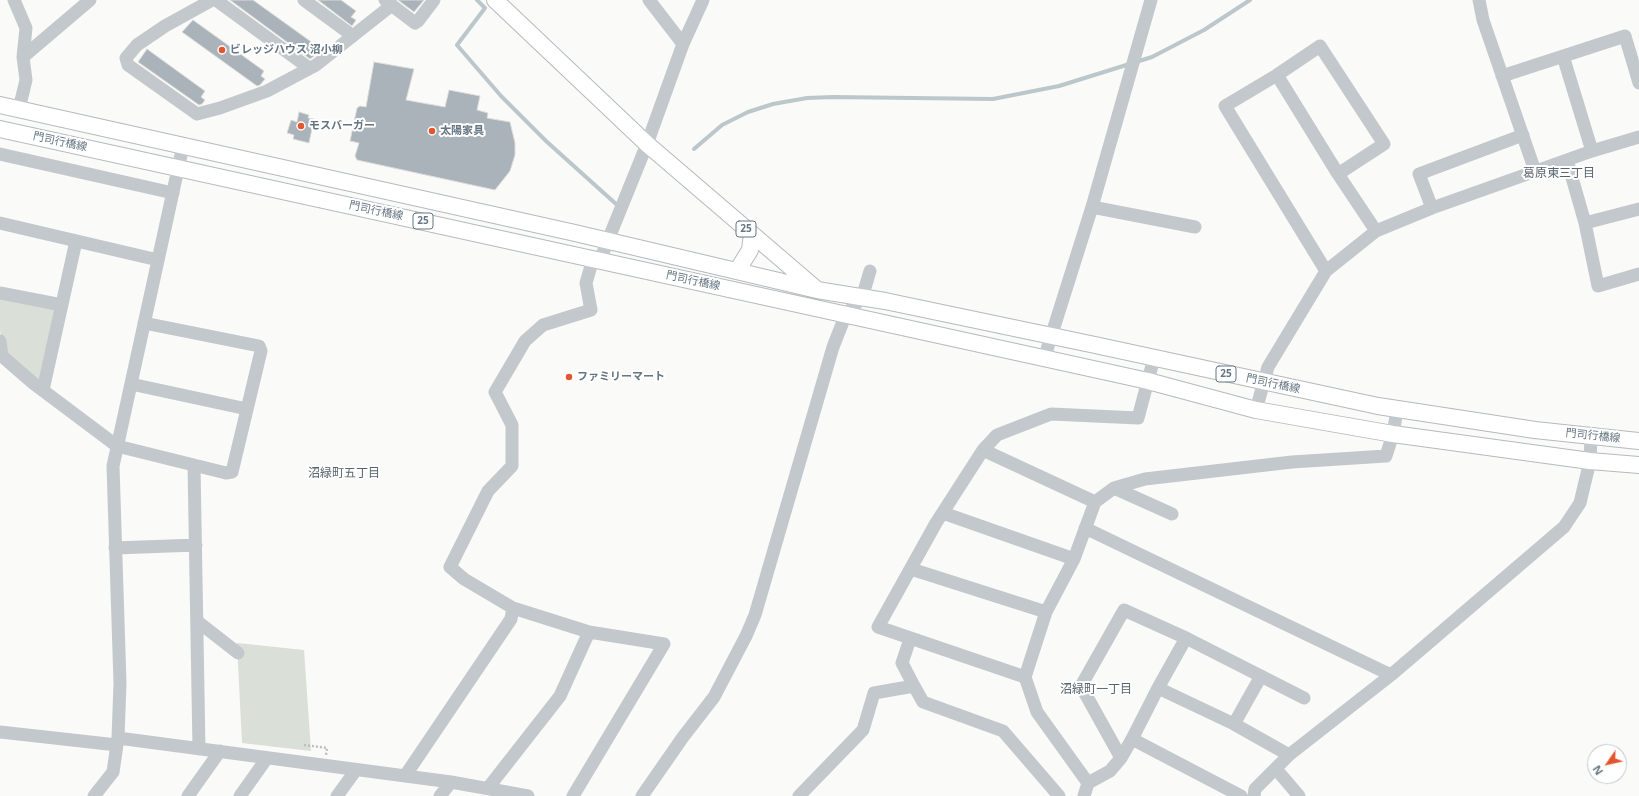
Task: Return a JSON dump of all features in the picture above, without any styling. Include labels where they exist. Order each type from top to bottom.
[{"type":"main road","name":"門司行橋線","points":[[495,0],[647,144],[846,314]]},
{"type":"main road","name":"門司行橋線","points":[[0,105],[607,241],[817,290],[1050,336],[1397,410],[1535,430],[1639,441]]},
{"type":"main road","name":"門司行橋線","points":[[0,129],[1148,381],[1256,410],[1393,434],[1590,461],[1639,465]]},
{"type":"main road","points":[[738,271],[750,250],[752,234]]},
{"type":"street","points":[[14,0],[26,28],[23,57],[26,80],[19,109]]},
{"type":"street","points":[[23,57],[90,0]]},
{"type":"street","points":[[212,0],[184,15],[137,45],[126,58],[128,65],[197,114],[220,108],[267,91],[309,68],[353,36],[389,2],[415,23],[434,0]]},
{"type":"street","points":[[216,0],[309,68]]},
{"type":"street","points":[[304,0],[353,36]]},
{"type":"street","points":[[649,0],[683,44]]},
{"type":"street","points":[[573,796],[664,644],[589,632],[514,608],[464,579],[450,567],[488,491],[512,466],[512,425],[495,392],[526,342],[543,325],[591,310],[586,283],[596,259],[607,241],[647,144],[683,44],[703,0]]},
{"type":"street","points":[[1044,359],[1050,336],[1092,207],[1151,0]]},
{"type":"street","points":[[1479,0],[1482,20],[1535,171]]},
{"type":"street","points":[[1502,76],[1625,36],[1639,83]]},
{"type":"street","points":[[1326,271],[1225,106],[1277,75],[1320,46],[1384,144],[1338,174]]},
{"type":"street","points":[[1563,56],[1592,151]]},
{"type":"street","points":[[1277,75],[1338,174],[1376,231]]},
{"type":"street","points":[[1432,208],[1419,174],[1523,135]]},
{"type":"street","points":[[1256,410],[1262,382],[1268,367],[1326,271],[1376,231],[1432,208],[1592,151],[1638,141]]},
{"type":"street","points":[[94,796],[113,772],[118,741],[120,683],[113,466],[183,146]]},
{"type":"street","points":[[0,154],[173,192]]},
{"type":"street","points":[[1567,160],[1585,224],[1598,286],[1639,274]]},
{"type":"street","points":[[1092,207],[1195,227]]},
{"type":"street","points":[[1585,224],[1639,209]]},
{"type":"street","points":[[0,223],[158,260]]},
{"type":"street","points":[[43,390],[76,241]]},
{"type":"street","points":[[649,793],[683,737],[714,697],[737,656],[755,615],[833,347],[846,314],[862,298],[870,271]]},
{"type":"street","points":[[0,293],[62,305]]},
{"type":"street","points":[[0,341],[2,356],[43,390],[118,446],[226,473],[232,472],[261,351],[258,346],[144,323]]},
{"type":"street","points":[[1025,677],[878,627],[943,514],[983,450],[997,436],[1051,414],[1138,418],[1154,358]]},
{"type":"street","points":[[131,384],[247,409]]},
{"type":"street","points":[[1088,783],[1037,712],[1025,677],[1046,612],[1074,559],[1084,528],[1095,502],[1114,488],[1145,479],[1292,462],[1386,456],[1393,434],[1397,410]]},
{"type":"street","points":[[1254,796],[1255,789],[1289,755],[1391,675],[1564,527],[1580,503],[1590,461],[1591,436]]},
{"type":"street","points":[[983,450],[1095,502]]},
{"type":"street","points":[[194,465],[199,749]]},
{"type":"street","points":[[1114,488],[1172,514]]},
{"type":"street","points":[[943,514],[1074,559]]},
{"type":"street","points":[[1084,528],[1391,675]]},
{"type":"street","points":[[115,548],[196,545]]},
{"type":"street","points":[[911,569],[1046,612]]},
{"type":"street","points":[[405,776],[511,619],[514,608]]},
{"type":"street","points":[[1121,758],[1081,686],[1124,610],[1186,638],[1304,698]]},
{"type":"street","points":[[197,621],[238,653]]},
{"type":"street","points":[[488,788],[560,696],[589,632]]},
{"type":"street","points":[[1084,796],[1088,783],[1110,771],[1121,758],[1186,638]]},
{"type":"street","points":[[910,639],[902,663],[923,702],[1003,732],[1059,796]]},
{"type":"street","points":[[1234,724],[1261,676]]},
{"type":"street","points":[[799,796],[863,730],[874,693],[914,686]]},
{"type":"street","points":[[1158,688],[1234,724],[1289,755]]},
{"type":"street","points":[[0,732],[199,749],[451,782],[528,796]]},
{"type":"street","points":[[1132,739],[1241,796]]},
{"type":"street","points":[[188,796],[220,752]]},
{"type":"street","points":[[240,796],[267,758]]},
{"type":"street","points":[[1276,769],[1300,796]]},
{"type":"street","points":[[337,796],[356,770]]},
{"type":"street","points":[[440,796],[451,782]]},
{"type":"path","points":[[304,745],[327,748],[326,757]]},
{"type":"shaded area","points":[[0,296],[51,305],[55,311],[39,381],[4,355],[0,330]]},
{"type":"shaded area","points":[[237,643],[304,650],[311,751],[242,743]]},
{"type":"building","name":"ビレッジハウス 沼小柳","points":[[230,0],[253,0],[317,46],[313,51],[317,54],[310,59]]},
{"type":"building","name":"ビレッジハウス 沼小柳","points":[[318,0],[341,0],[356,11],[351,17],[356,20],[352,26]]},
{"type":"building","points":[[398,0],[424,0],[414,12]]},
{"type":"building","name":"ビレッジハウス 沼小柳","points":[[193,20],[264,71],[261,76],[265,79],[260,85],[257,86],[182,32]]},
{"type":"building","points":[[147,49],[205,91],[201,97],[205,100],[202,104],[199,105],[138,62]]},
{"type":"building","name":"太陽家具","points":[[374,62],[414,69],[406,100],[445,107],[449,90],[480,96],[477,110],[488,113],[487,118],[510,122],[515,143],[515,155],[510,171],[495,190],[357,160],[355,156],[359,143],[350,141],[357,108],[360,106],[366,107]]},
{"type":"building","name":"モスバーガー","points":[[299,112],[309,115],[308,118],[314,119],[309,143],[293,139],[294,135],[287,133],[291,120],[297,122]]},
{"type":"waterway","points":[[477,0],[485,8],[457,45],[501,96],[546,141],[616,204]]},
{"type":"waterway","points":[[694,149],[722,125],[748,112],[773,104],[807,98],[993,99],[1059,86],[1152,57],[1204,30],[1250,0]]},
{"type":"place","name":"ビレッジハウス 沼小柳","points":[[222,50]]},
{"type":"place","name":"モスバーガー","points":[[301,126]]},
{"type":"place","name":"太陽家具","points":[[432,131]]},
{"type":"place","name":"ファミリーマート","points":[[569,377]]},
{"type":"district","name":"葛原東三丁目","points":[[1559,174]]},
{"type":"district","name":"沼緑町五丁目","points":[[344,474]]},
{"type":"district","name":"沼緑町一丁目","points":[[1096,690]]}]
